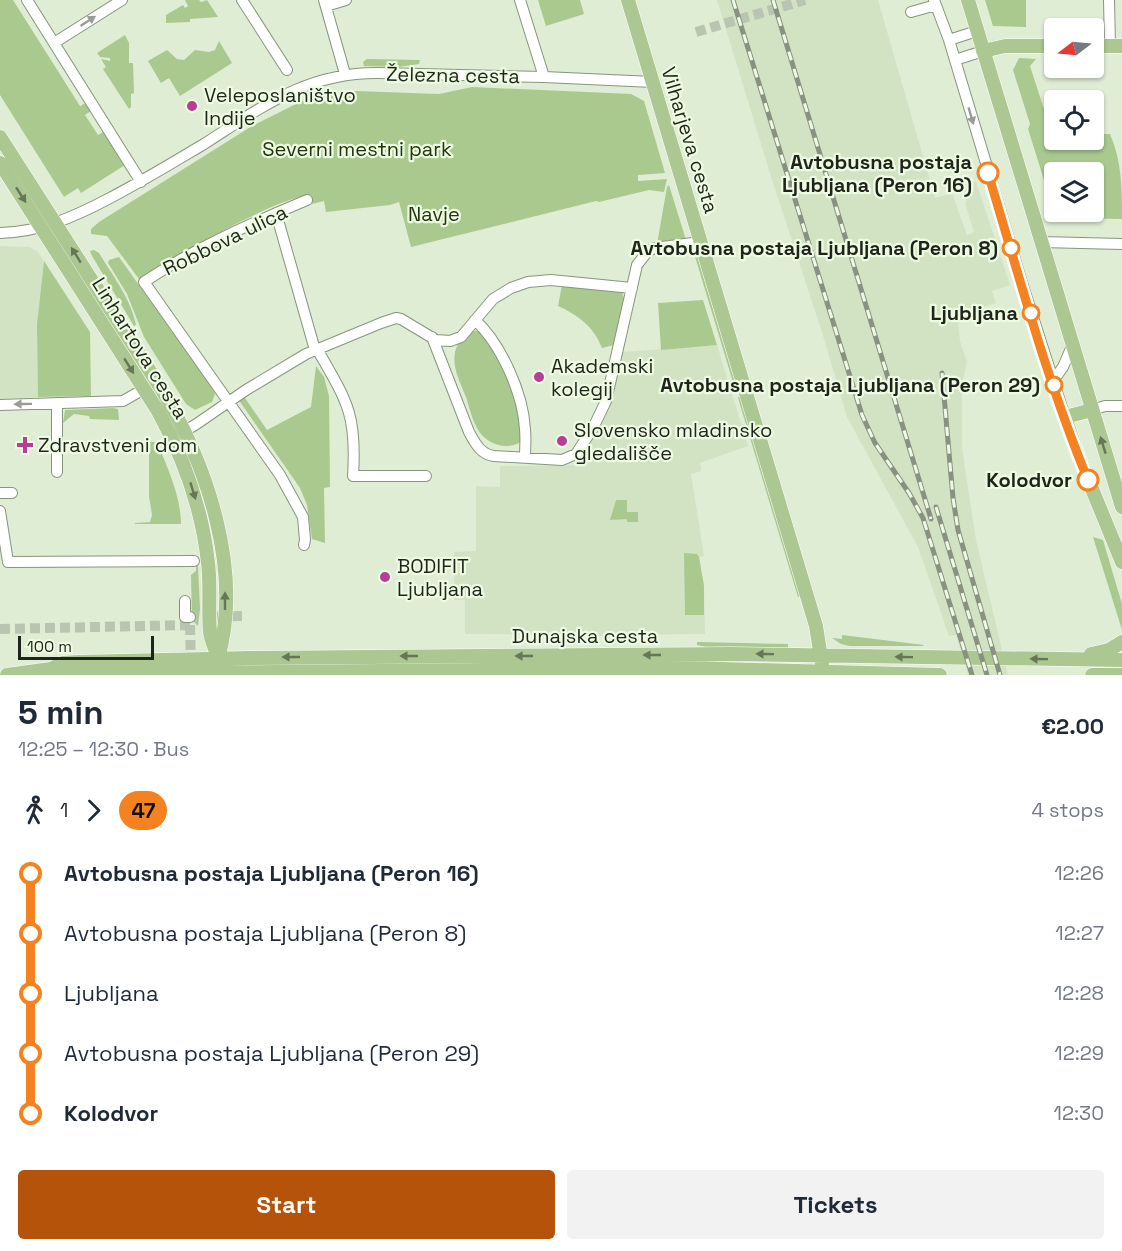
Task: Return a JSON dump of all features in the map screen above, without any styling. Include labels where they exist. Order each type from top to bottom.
[{"type":"main road","name":"Vilharjeva cesta","points":[[628,0],[816,626],[822,672]]},
{"type":"main road","points":[[968,0],[1122,507]]},
{"type":"main road","points":[[983,51],[1005,46],[1044,46]]},
{"type":"main road","name":"Linhartova cesta","points":[[0,137],[162,390],[185,431],[206,484],[220,540],[225,582],[225,634],[218,668]]},
{"type":"main road","name":"Linhartova cesta","points":[[0,163],[144,389],[172,437],[191,484],[203,529],[210,579],[210,634],[218,668]]},
{"type":"main road","points":[[1092,410],[1065,417],[1076,450],[1122,562]]},
{"type":"main road","points":[[1073,659],[1109,650],[1122,642]]},
{"type":"main road","name":"Dunajska cesta","points":[[218,668],[731,654],[1122,660]]},
{"type":"main road","name":"Dunajska cesta","points":[[7,675],[51,669],[63,663],[78,662],[218,668],[552,669],[940,675]]},
{"type":"main road","points":[[1092,675],[1122,675]]},
{"type":"street","points":[[27,0],[141,182]]},
{"type":"street","points":[[54,43],[122,0]]},
{"type":"street","points":[[242,0],[287,70]]},
{"type":"street","points":[[345,74],[325,3],[346,0]]},
{"type":"street","points":[[520,0],[544,77]]},
{"type":"street","points":[[1109,0],[1116,46]]},
{"type":"street","points":[[911,12],[935,3],[949,40],[1065,417]]},
{"type":"street","points":[[949,40],[977,31]]},
{"type":"street","points":[[955,60],[983,51]]},
{"type":"street","name":"Železna cesta","points":[[0,233],[57,224],[77,216],[141,182],[275,98],[305,85],[345,74],[544,77],[652,82]]},
{"type":"street","name":"Robbova ulica","points":[[144,282],[204,246],[306,200]]},
{"type":"street","points":[[276,213],[316,350],[341,389],[351,414],[354,443],[353,476],[426,476]]},
{"type":"street","points":[[432,337],[477,447],[487,455],[562,460],[576,454],[587,439],[606,401],[637,265],[648,251],[655,248],[700,242]]},
{"type":"street","points":[[1041,242],[1122,244]]},
{"type":"street","points":[[229,401],[283,366],[372,326],[390,321],[395,324],[407,323],[416,326],[441,342],[455,340],[461,337],[493,299],[511,288],[532,280],[633,285]]},
{"type":"street","name":"Linhartova cesta","points":[[144,282],[274,467],[299,508],[304,528],[304,544]]},
{"type":"street","points":[[475,320],[496,343],[514,386],[525,428],[525,458]]},
{"type":"street","points":[[1053,381],[1063,367],[1072,346]]},
{"type":"street","points":[[0,405],[123,401],[144,389]]},
{"type":"street","name":"Linhartova cesta","points":[[185,431],[229,401]]},
{"type":"street","points":[[57,404],[57,472]]},
{"type":"street","points":[[1092,410],[1105,406],[1122,406]]},
{"type":"street","points":[[172,437],[185,431]]},
{"type":"street","points":[[0,493],[12,493]]},
{"type":"street","points":[[0,511],[8,562],[194,561]]},
{"type":"street","points":[[185,602],[185,617],[190,617]]},
{"type":"shaded area","points":[[717,0],[878,0],[935,198],[952,193],[967,235],[974,232],[962,185],[976,181],[1010,285],[992,291],[996,303],[963,313],[965,320],[958,323],[960,341],[967,362],[962,384],[962,447],[976,540],[1008,675],[968,675],[956,635],[949,636],[918,547],[847,417]]},
{"type":"shaded area","points":[[0,246],[29,247],[37,251],[44,261],[37,324],[38,397],[0,399]]},
{"type":"shaded area","points":[[717,345],[748,446],[700,463],[701,471],[691,474],[704,556],[699,557],[704,586],[705,634],[596,637],[465,634],[465,600],[454,600],[454,552],[476,551],[476,486],[500,487],[500,466],[585,465],[589,446],[604,418],[623,352]]},
{"type":"green space","points":[[0,0],[13,0],[80,106],[86,103],[91,111],[85,115],[98,135],[105,131],[125,165],[81,193],[78,188],[64,197],[0,95]]},
{"type":"green space","points":[[185,0],[201,2],[207,0],[218,17],[166,23],[166,15],[183,5],[185,8],[188,6]]},
{"type":"green space","points":[[538,0],[580,0],[584,14],[546,26]]},
{"type":"green space","points":[[985,0],[1026,0],[1026,27],[993,26]]},
{"type":"green space","points":[[125,35],[129,43],[129,63],[133,63],[134,93],[131,94],[129,109],[103,69],[106,67],[101,59],[110,61],[110,58],[100,57],[97,53]]},
{"type":"green space","points":[[219,41],[232,63],[180,96],[169,78],[161,83],[148,61],[167,50],[177,59],[184,60],[195,50],[209,52],[215,50]]},
{"type":"green space","points":[[1019,58],[1036,59],[1030,66],[1044,109],[1044,150],[1104,150],[1104,134],[1110,134],[1119,165],[1122,219],[1104,219],[1104,162],[1044,162],[1044,180],[1028,129],[1030,124],[1013,70]]},
{"type":"green space","points":[[367,59],[420,60],[419,64],[399,67],[364,66],[363,62]]},
{"type":"green space","name":"Severni mestni park","points":[[472,87],[631,94],[644,101],[665,173],[638,175],[638,181],[667,179],[664,192],[649,190],[596,201],[411,247],[399,202],[326,212],[324,201],[312,204],[311,196],[297,198],[252,216],[139,279],[107,236],[91,234],[91,229],[99,222],[252,126],[312,96],[356,91],[439,94]]},
{"type":"green space","points":[[669,185],[686,240],[657,244],[667,187]]},
{"type":"green space","points":[[94,250],[99,253],[121,288],[134,315],[136,325],[134,326],[92,256],[90,251]]},
{"type":"green space","points":[[693,250],[697,255],[735,381],[733,382]]},
{"type":"green space","points":[[119,257],[212,388],[215,394],[212,402],[195,410],[186,404],[144,337],[127,294],[108,263],[109,260]]},
{"type":"green space","points":[[44,261],[90,332],[91,396],[38,397],[37,324]]},
{"type":"green space","points":[[562,285],[622,292],[625,302],[614,345],[602,348],[595,334],[584,322],[558,306]]},
{"type":"green space","points":[[703,300],[717,345],[661,350],[658,303]]},
{"type":"green space","points":[[473,331],[480,331],[494,346],[511,386],[522,425],[521,442],[515,445],[503,446],[490,442],[481,434],[472,417],[457,375],[454,358],[459,343]]},
{"type":"green space","points":[[316,366],[324,377],[329,396],[330,487],[324,488],[325,543],[312,539],[307,505],[300,488],[238,399],[249,395],[245,398],[267,430],[311,407]]},
{"type":"green space","points":[[740,395],[801,596],[798,597],[738,398]]},
{"type":"green space","points":[[118,409],[119,420],[90,419],[89,416],[74,414],[63,423],[65,410]]},
{"type":"green space","points":[[149,442],[157,442],[169,472],[179,503],[181,524],[135,524],[150,522],[152,515],[149,496]]},
{"type":"green space","points":[[616,500],[627,500],[627,512],[638,512],[638,522],[627,522],[627,519],[610,520]]},
{"type":"green space","points":[[1093,537],[1103,540],[1122,604],[1122,630]]},
{"type":"green space","points":[[684,553],[697,554],[699,557],[704,586],[704,615],[685,615]]},
{"type":"green space","points":[[196,566],[198,566],[200,609],[198,626],[192,620],[191,575],[196,571]]},
{"type":"green space","points":[[842,635],[924,645],[850,646],[841,644],[832,638],[842,639]]},
{"type":"green space","points":[[697,642],[788,644],[788,649],[714,649],[697,645]]},
{"type":"tunnel","points":[[696,32],[805,0]]},
{"type":"tunnel","points":[[0,629],[190,625],[190,617],[242,616]]},
{"type":"tunnel","points":[[190,625],[191,667]]},
{"type":"railway","points":[[733,0],[862,415],[875,443],[923,518],[972,675]]},
{"type":"railway","points":[[773,0],[931,519]]},
{"type":"railway","points":[[942,373],[958,530],[1000,675]]},
{"type":"railway","points":[[936,507],[987,675]]},
{"type":"bus line","name":"47","points":[[988,173],[1053,381],[1088,480]]},
{"type":"place","name":"Veleposlaništvo Indije","points":[[192,106]]},
{"type":"place","name":"Avtobusna postaja Ljubljana (Peron 16)","points":[[988,173]]},
{"type":"place","name":"Avtobusna postaja Ljubljana (Peron 8)","points":[[1011,248]]},
{"type":"place","name":"Ljubljana","points":[[1031,313]]},
{"type":"place","name":"Akademski kolegij","points":[[539,377]]},
{"type":"place","name":"Avtobusna postaja Ljubljana (Peron 29)","points":[[1054,385]]},
{"type":"place","name":"Slovensko mladinsko gledališče","points":[[562,441]]},
{"type":"place","name":"Zdravstveni dom","points":[[25,445]]},
{"type":"place","name":"Kolodvor","points":[[1088,480]]},
{"type":"place","name":"BODIFIT Ljubljana","points":[[385,577]]},
{"type":"park label","name":"Navje","points":[[434,214]]}]
